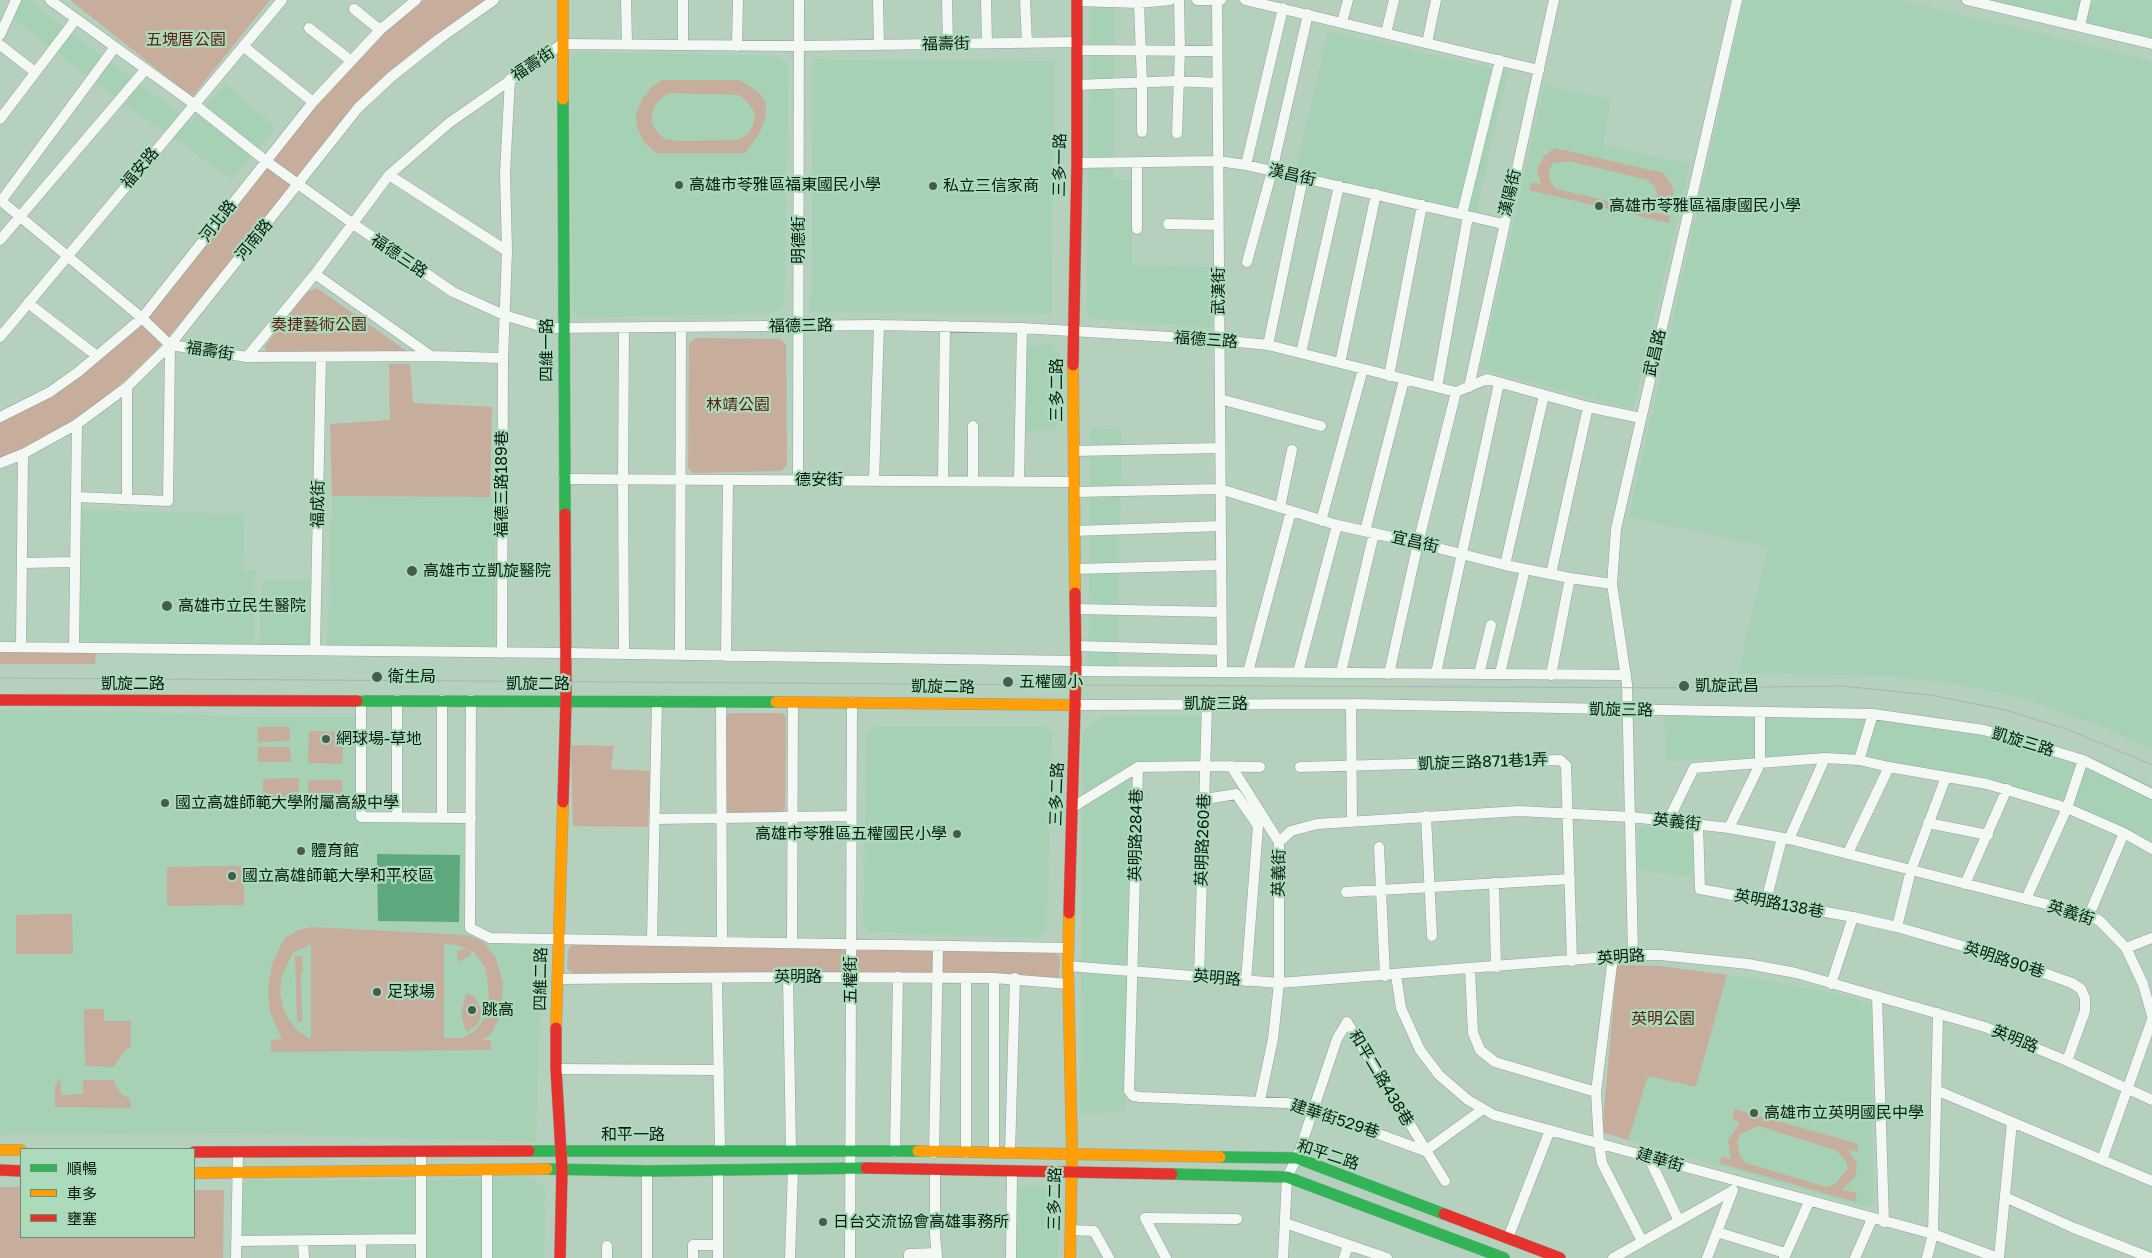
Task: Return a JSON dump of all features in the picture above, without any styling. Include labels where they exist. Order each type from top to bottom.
[{"type":"street","points":[[0,35],[16,0]]},
{"type":"street","name":"福德三路","points":[[50,0],[194,104],[352,223],[453,292],[504,315],[547,328],[945,326],[1022,328],[1219,340],[1268,345],[1456,392]]},
{"type":"street","name":"福安路","points":[[0,337],[282,0]]},
{"type":"street","name":"河南路","points":[[0,463],[23,454],[77,424],[127,387],[170,345],[358,108],[391,77],[439,39],[494,0]]},
{"type":"street","name":"四維一路","points":[[563,0],[566,700]]},
{"type":"street","points":[[626,0],[628,44]]},
{"type":"street","points":[[683,0],[683,45]]},
{"type":"street","points":[[738,0],[738,46]]},
{"type":"street","name":"明德街","points":[[798,480],[799,0]]},
{"type":"street","points":[[878,0],[878,45]]},
{"type":"street","points":[[948,0],[948,44]]},
{"type":"street","points":[[986,0],[987,43]]},
{"type":"street","points":[[1025,0],[1027,43]]},
{"type":"street","points":[[1077,1],[1139,2],[1170,0]]},
{"type":"street","points":[[1177,133],[1180,50],[1179,0]]},
{"type":"street","points":[[1197,0],[1221,0]]},
{"type":"street","name":"武漢街","points":[[1217,0],[1222,671]]},
{"type":"street","points":[[1245,0],[1271,2],[1283,8],[1539,70]]},
{"type":"street","points":[[1342,22],[1348,0]]},
{"type":"street","points":[[1386,33],[1394,0]]},
{"type":"street","points":[[1427,43],[1436,0]]},
{"type":"street","name":"漢陽街","points":[[1469,387],[1503,224],[1554,0]]},
{"type":"street","name":"武昌路","points":[[1634,955],[1626,676],[1612,584],[1619,511],[1737,0]]},
{"type":"street","points":[[1967,0],[2152,44]]},
{"type":"street","points":[[2080,26],[2086,0]]},
{"type":"street","name":"三多一路","points":[[1072,331],[1077,163],[1077,1]]},
{"type":"street","name":"河北路","points":[[0,417],[50,392],[142,318],[313,102],[350,60],[409,2]]},
{"type":"street","points":[[1139,2],[1142,132]]},
{"type":"street","points":[[1246,165],[1283,8]]},
{"type":"street","points":[[354,9],[380,30]]},
{"type":"street","points":[[1247,262],[1272,171],[1308,14]]},
{"type":"street","points":[[0,119],[76,19]]},
{"type":"street","points":[[308,28],[350,60]]},
{"type":"street","name":"福壽街","points":[[170,345],[247,357],[315,274],[389,175],[448,123],[562,44],[798,46],[1027,43],[1140,51],[1217,51]]},
{"type":"street","points":[[0,45],[35,72]]},
{"type":"street","points":[[77,497],[168,501],[170,345],[142,318],[0,200],[115,46]]},
{"type":"street","points":[[243,46],[313,102]]},
{"type":"street","points":[[1437,387],[1465,215],[1500,60]]},
{"type":"street","points":[[0,240],[145,70]]},
{"type":"street","name":"福德三路189巷","points":[[502,652],[503,358],[507,251],[505,173],[510,79]]},
{"type":"street","points":[[1077,85],[1178,82],[1217,83]]},
{"type":"street","name":"漢昌街","points":[[1077,163],[1218,161],[1246,165],[1503,224]]},
{"type":"street","points":[[1137,162],[1137,229]]},
{"type":"street","points":[[389,175],[507,251]]},
{"type":"street","points":[[1268,345],[1303,178]]},
{"type":"street","points":[[1301,353],[1339,186]]},
{"type":"street","points":[[1340,363],[1376,194]]},
{"type":"street","points":[[1389,376],[1422,205]]},
{"type":"street","points":[[1168,224],[1218,225]]},
{"type":"street","points":[[315,274],[431,356]]},
{"type":"street","points":[[28,303],[97,356]]},
{"type":"street","points":[[874,480],[879,325]]},
{"type":"street","points":[[943,480],[945,326]]},
{"type":"street","points":[[680,655],[681,327]]},
{"type":"street","points":[[624,328],[622,480],[624,654]]},
{"type":"street","points":[[1019,480],[1022,328]]},
{"type":"street","name":"三多二路","points":[[1070,1258],[1072,1153],[1068,948],[1076,704],[1072,331]]},
{"type":"street","points":[[247,357],[431,356],[503,358]]},
{"type":"street","name":"福成街","points":[[315,650],[321,357]]},
{"type":"street","points":[[1321,521],[1363,369]]},
{"type":"street","points":[[1340,672],[1369,532],[1404,380]]},
{"type":"street","points":[[1390,674],[1418,543],[1456,392],[1487,380],[1588,407],[1640,418]]},
{"type":"street","points":[[1436,673],[1499,383]]},
{"type":"street","points":[[127,387],[127,499]]},
{"type":"street","points":[[1505,565],[1544,395]]},
{"type":"street","points":[[1220,399],[1321,426]]},
{"type":"street","points":[[1551,574],[1588,407]]},
{"type":"street","points":[[74,647],[77,424]]},
{"type":"street","points":[[973,426],[973,480]]},
{"type":"street","points":[[1074,451],[1220,448]]},
{"type":"street","points":[[1280,507],[1292,450]]},
{"type":"street","points":[[21,647],[23,454]]},
{"type":"street","name":"德安街","points":[[564,479],[680,481],[1019,480],[1074,487],[1220,489]]},
{"type":"street","points":[[726,656],[728,481]]},
{"type":"street","name":"宜昌街","points":[[1220,489],[1337,526],[1462,553],[1505,565],[1612,584]]},
{"type":"street","points":[[1248,672],[1291,511]]},
{"type":"street","points":[[1074,531],[1221,526]]},
{"type":"street","points":[[1298,672],[1337,526]]},
{"type":"street","points":[[22,563],[75,562]]},
{"type":"street","points":[[1074,569],[1221,565]]},
{"type":"street","points":[[1500,673],[1525,569]]},
{"type":"street","points":[[1551,675],[1570,578]]},
{"type":"street","points":[[1075,609],[1221,612]]},
{"type":"street","points":[[1479,674],[1491,625]]},
{"type":"street","points":[[1075,646],[1222,650]]},
{"type":"street","name":"凱旋二路","points":[[0,647],[624,654],[1076,666]]},
{"type":"street","name":"凱旋三路","points":[[1076,666],[1248,672],[1500,673],[1626,676]]},
{"type":"street","name":"凱旋二路","points":[[0,700],[566,700],[1076,704]]},
{"type":"street","points":[[361,700],[361,817],[442,818],[470,818],[470,700]]},
{"type":"street","points":[[397,817],[398,700]]},
{"type":"street","points":[[442,700],[442,818]]},
{"type":"street","name":"四維二路","points":[[560,1258],[562,1151],[556,1069],[558,938],[566,700]]},
{"type":"street","points":[[652,940],[657,702]]},
{"type":"street","points":[[721,702],[722,942]]},
{"type":"street","points":[[792,943],[793,702]]},
{"type":"street","name":"五權街","points":[[850,1258],[852,702]]},
{"type":"street","name":"凱旋三路","points":[[1076,704],[1351,704],[1872,714],[1984,730],[2083,760],[2152,794]]},
{"type":"street","name":"英明路260巷","points":[[1199,977],[1207,704]]},
{"type":"street","points":[[1351,704],[1352,821]]},
{"type":"street","points":[[1729,828],[1760,764],[1760,712]]},
{"type":"street","points":[[1859,760],[1872,714]]},
{"type":"street","points":[[1766,901],[1785,839],[1826,758]]},
{"type":"street","points":[[1668,821],[1694,768],[1826,758],[1859,760],[2007,790],[2068,808],[2124,833],[2152,849]]},
{"type":"street","name":"凱旋三路871巷1弄","points":[[1300,767],[1560,760],[1566,765],[1572,961]]},
{"type":"street","points":[[2026,899],[2068,808],[2083,760]]},
{"type":"street","points":[[1231,766],[1279,842]]},
{"type":"street","name":"英明路284巷","points":[[1141,1097],[1133,1096],[1129,1091],[1138,768],[1260,767]]},
{"type":"street","points":[[1848,853],[1888,767]]},
{"type":"street","points":[[1073,807],[1138,768]]},
{"type":"street","points":[[1897,927],[1911,870],[1946,777]]},
{"type":"street","points":[[1965,884],[2007,790]]},
{"type":"street","points":[[1204,798],[1236,794],[1258,826],[1246,981]]},
{"type":"street","name":"英義街","points":[[1260,1100],[1273,1039],[1279,983],[1279,842],[1291,832],[1317,824],[1519,811],[1631,817],[1729,828],[1785,839],[1848,853],[2089,915],[2100,921],[2126,948],[2143,984],[2152,1018],[2102,1160]]},
{"type":"street","points":[[655,819],[852,816]]},
{"type":"street","points":[[1426,816],[1432,936]]},
{"type":"street","name":"英明路","points":[[470,818],[470,928],[490,938],[1068,948]]},
{"type":"street","points":[[1928,823],[1988,835]]},
{"type":"street","name":"英明路138巷","points":[[1698,824],[1700,889],[1853,917]]},
{"type":"street","points":[[2089,915],[2124,833]]},
{"type":"street","points":[[1379,847],[1385,976]]},
{"type":"street","points":[[1346,892],[1570,879]]},
{"type":"street","points":[[1494,883],[1496,967]]},
{"type":"street","points":[[1831,984],[1853,917]]},
{"type":"street","name":"英明路90巷","points":[[1853,917],[1897,927],[2019,964],[2072,983],[2081,989],[2085,998],[2085,1011],[2067,1061]]},
{"type":"street","points":[[2126,948],[2152,938]]},
{"type":"street","points":[[934,1153],[938,946]]},
{"type":"street","name":"英明路","points":[[1068,966],[1279,983],[1634,955],[1660,955],[1748,964],[1796,973],[1986,1027],[2152,1100]]},
{"type":"street","points":[[1613,957],[1596,1092],[1599,1144],[1602,1163],[1642,1242]]},
{"type":"street","points":[[1470,969],[1473,1033],[1480,1050],[1495,1062],[1596,1092]]},
{"type":"street","name":"建華街","points":[[1396,975],[1401,1008],[1420,1050],[1439,1075],[1468,1100],[1494,1115],[1809,1202],[1933,1234],[1999,1258]]},
{"type":"street","points":[[788,977],[791,1150]]},
{"type":"street","points":[[895,1152],[898,977]]},
{"type":"street","points":[[717,978],[720,1150]]},
{"type":"street","points":[[966,978],[966,1153]]},
{"type":"street","points":[[994,978],[994,1153]]},
{"type":"street","points":[[1010,1153],[1016,978]]},
{"type":"street","name":"英明路","points":[[557,979],[1016,978],[1069,984]]},
{"type":"street","points":[[1878,996],[1884,1222]]},
{"type":"street","points":[[1927,1258],[1933,1234],[1938,1013]]},
{"type":"street","name":"和平二路438巷","points":[[1287,1177],[1297,1158],[1337,1039],[1347,1022],[1445,1181]]},
{"type":"street","points":[[556,1069],[719,1070]]},
{"type":"street","points":[[1936,1090],[2152,1181]]},
{"type":"street","name":"建華街529巷","points":[[1141,1097],[1260,1100],[1287,1103],[1313,1110],[1425,1151]]},
{"type":"street","points":[[1425,1151],[1483,1109]]},
{"type":"street","points":[[1999,1258],[2012,1122]]},
{"type":"street","points":[[1508,1238],[1550,1130]]},
{"type":"street","points":[[0,1150],[20,1150]]},
{"type":"street","name":"和平一路","points":[[195,1152],[851,1150],[934,1153],[1072,1153]]},
{"type":"street","points":[[236,1258],[238,1152]]},
{"type":"street","points":[[421,1152],[421,1258]]},
{"type":"street","name":"和平二路","points":[[1072,1153],[1297,1158],[1560,1258]]},
{"type":"street","points":[[1648,1156],[1679,1221]]},
{"type":"street","points":[[195,1173],[851,1168],[1071,1171]]},
{"type":"street","points":[[790,1258],[792,1169]]},
{"type":"street","points":[[0,1170],[20,1171]]},
{"type":"street","points":[[718,1170],[718,1258]]},
{"type":"street","points":[[909,1258],[909,1254],[936,1255],[935,1170]]},
{"type":"street","points":[[487,1171],[487,1258]]},
{"type":"street","points":[[647,1171],[647,1258]]},
{"type":"street","points":[[1011,1258],[1012,1171]]},
{"type":"street","name":"和平二路","points":[[1071,1171],[1287,1177],[1481,1254],[1504,1258]]},
{"type":"street","points":[[1283,1258],[1287,1177]]},
{"type":"street","points":[[1613,1258],[1730,1192],[1741,1183]]},
{"type":"street","points":[[1707,1258],[1730,1192]]},
{"type":"street","points":[[2005,1197],[2074,1228],[2151,1258]]},
{"type":"street","points":[[1717,1232],[1784,1256],[1809,1202]]},
{"type":"street","points":[[1166,1258],[1145,1218],[1237,1219]]},
{"type":"street","points":[[1855,1258],[1872,1219]]},
{"type":"street","points":[[1285,1223],[1387,1258]]},
{"type":"street","points":[[1070,1230],[1094,1231],[1109,1258]]},
{"type":"street","points":[[236,1241],[303,1242],[421,1239]]},
{"type":"street","points":[[361,1241],[361,1258]]},
{"type":"street","points":[[303,1242],[304,1258]]},
{"type":"street","points":[[693,1258],[693,1245],[718,1245]]},
{"type":"street","points":[[1344,1258],[1348,1245]]},
{"type":"street","points":[[607,1246],[607,1258]]},
{"type":"shaded area","points":[[13,0],[28,0],[191,122],[225,84],[276,128],[232,179],[124,104],[7,14]]},
{"type":"shaded area","points":[[1089,0],[1115,0],[1114,180],[1132,179],[1132,265],[1209,267],[1213,328],[1087,318]]},
{"type":"shaded area","points":[[1744,0],[1901,0],[2152,61],[2152,749],[2106,728],[2025,699],[1957,684],[1889,676],[1738,673],[1768,547],[1629,517]]},
{"type":"shaded area","points":[[1981,0],[2152,0],[2152,43]]},
{"type":"shaded area","points":[[1328,31],[1508,72],[1475,218],[1294,177]]},
{"type":"shaded area","name":"高雄市苓雅區福東國民小學","points":[[577,52],[778,56],[789,66],[784,305],[773,313],[579,318],[572,310],[570,60]]},
{"type":"shaded area","name":"私立三信家商","points":[[813,59],[1054,61],[1052,314],[811,312]]},
{"type":"shaded area","name":"高雄市苓雅區福康國民小學","points":[[1544,85],[1611,100],[1603,145],[1690,164],[1633,409],[1481,369]]},
{"type":"shaded area","points":[[1052,344],[1060,355],[1057,429],[1026,431],[1025,346]]},
{"type":"shaded area","points":[[1091,428],[1122,430],[1117,667],[1092,669],[1088,663]]},
{"type":"shaded area","name":"高雄市立凱旋醫院","points":[[332,496],[495,497],[495,646],[327,645]]},
{"type":"shaded area","name":"高雄市立民生醫院","points":[[82,510],[245,514],[243,570],[256,570],[253,646],[78,641]]},
{"type":"shaded area","points":[[262,580],[316,580],[312,647],[259,646]]},
{"type":"shaded area","points":[[1663,706],[1819,708],[1928,715],[2010,734],[2107,763],[2152,786],[2152,842],[2062,802],[1976,778],[1851,755],[1667,761]]},
{"type":"shaded area","name":"國立高雄師範大學和平校區","points":[[0,710],[115,711],[248,717],[356,717],[356,821],[464,822],[463,930],[489,943],[542,942],[536,1142],[235,1133],[0,1135]]},
{"type":"shaded area","points":[[1103,716],[1204,716],[1204,764],[1136,765],[1125,1111],[1080,1114],[1083,732]]},
{"type":"shaded area","name":"高雄市苓雅區五權國民小學","points":[[874,726],[1045,726],[1052,733],[1047,928],[1038,938],[869,932],[863,922],[867,733]]},
{"type":"shaded area","points":[[1643,826],[1691,834],[1696,843],[1693,877],[1639,870],[1637,830]]},
{"type":"shaded area","points":[[377,854],[460,855],[459,922],[378,921]]},
{"type":"shaded area","name":"高雄市立英明國民中學","points":[[1727,975],[1829,992],[1872,1004],[1873,1203],[1863,1207],[1628,1140],[1648,1076],[1696,1087]]},
{"type":"shaded area","points":[[531,1176],[545,1189],[544,1258],[425,1258],[424,1233],[248,1238],[240,1231],[240,1190],[247,1180],[431,1180]]},
{"type":"shaded area","points":[[1043,1185],[1059,1195],[1058,1258],[1015,1258],[1017,1186]]},
{"type":"green space","name":"五塊厝公園","points":[[70,0],[270,0],[192,97]]},
{"type":"green space","points":[[424,0],[488,0],[389,75],[282,198],[166,340],[105,399],[57,433],[0,459],[0,423],[53,395],[129,326],[291,128],[394,23]]},
{"type":"green space","points":[[662,80],[739,80],[760,94],[766,104],[765,120],[759,134],[745,153],[656,153],[644,142],[637,127],[636,115],[642,99],[652,87]],"holes":[[[669,93],[739,95],[755,113],[753,125],[748,134],[737,140],[676,141],[665,139],[652,124],[654,107],[660,99]]]},
{"type":"green space","points":[[1555,148],[1663,173],[1672,185],[1674,193],[1671,200],[1653,212],[1670,216],[1669,223],[1529,190],[1532,182],[1541,185],[1537,169],[1545,155]],"holes":[[[1569,161],[1648,180],[1655,187],[1657,194],[1654,201],[1637,208],[1556,189],[1550,181],[1549,170],[1553,163]]]},
{"type":"green space","name":"奏捷藝術公園","points":[[317,288],[411,354],[266,353],[265,346],[307,292]]},
{"type":"green space","name":"林靖公園","points":[[696,338],[780,339],[786,344],[787,465],[781,471],[693,473],[688,467],[689,343]]},
{"type":"green space","points":[[389,364],[410,364],[413,403],[492,407],[490,497],[332,496],[330,424],[390,420]]},
{"type":"green space","points":[[0,651],[96,652],[95,664],[0,664]]},
{"type":"green space","points":[[729,713],[782,713],[786,717],[785,808],[781,813],[729,814],[725,810],[725,718]]},
{"type":"green space","points":[[258,727],[290,727],[290,741],[258,742]]},
{"type":"green space","points":[[309,731],[344,732],[342,764],[308,763]]},
{"type":"green space","points":[[571,745],[614,746],[611,769],[650,771],[648,827],[573,826]]},
{"type":"green space","points":[[258,747],[290,747],[291,762],[258,762]]},
{"type":"green space","points":[[299,778],[299,798],[263,798],[263,779]]},
{"type":"green space","points":[[308,780],[342,780],[342,799],[308,799]]},
{"type":"green space","points":[[244,866],[244,905],[167,906],[167,867]]},
{"type":"green space","points":[[72,914],[73,954],[16,954],[16,915]]},
{"type":"green space","name":"足球場","points":[[311,927],[467,935],[482,941],[495,956],[503,983],[501,1015],[491,1034],[483,1040],[490,1040],[491,1050],[271,1052],[271,1040],[282,1039],[270,1012],[268,990],[272,964],[284,939],[296,931]],"holes":[[[311,944],[311,1038],[310,1039],[297,1030],[289,1020],[283,1008],[280,992],[282,975],[293,953]],[[444,944],[457,945],[474,952],[485,967],[487,976],[489,998],[485,1018],[475,1031],[463,1038],[444,1038]]]},
{"type":"green space","points":[[572,943],[1054,952],[1060,957],[1059,977],[1054,980],[574,974],[567,969],[568,950]]},
{"type":"green space","points":[[465,949],[470,951],[471,955],[458,962],[457,951]]},
{"type":"green space","points":[[295,956],[302,956],[302,1022],[297,1022]]},
{"type":"green space","name":"英明公園","points":[[1617,965],[1661,966],[1727,975],[1696,1087],[1648,1076],[1628,1140],[1602,1132]]},
{"type":"green space","name":"跳高","points":[[466,994],[473,996],[478,1002],[482,1013],[477,1025],[466,1032],[461,1014]]},
{"type":"green space","points":[[84,1009],[104,1009],[104,1021],[131,1021],[131,1046],[123,1052],[114,1067],[85,1066]]},
{"type":"green space","points":[[60,1078],[61,1095],[83,1094],[83,1080],[114,1080],[117,1089],[130,1099],[131,1108],[55,1107],[55,1086]]},
{"type":"green space","points":[[1735,1109],[1858,1144],[1857,1152],[1848,1149],[1857,1164],[1856,1175],[1842,1190],[1857,1193],[1855,1202],[1719,1163],[1722,1157],[1731,1159],[1728,1140],[1740,1123],[1732,1119]],"holes":[[[1758,1126],[1836,1150],[1846,1161],[1848,1169],[1835,1184],[1826,1187],[1746,1163],[1740,1156],[1737,1142],[1741,1134]]]},
{"type":"green space","points":[[0,1187],[20,1187],[20,1238],[195,1238],[195,1190],[224,1190],[223,1258],[0,1258]]},
{"type":"tram line","points":[[0,678],[1684,688],[1842,686],[1930,695],[2006,710],[2072,731],[2152,765]]},
{"type":"traffic: fast","points":[[563,99],[565,514]]},
{"type":"traffic: fast","points":[[357,701],[776,702]]},
{"type":"traffic: fast","points":[[529,1151],[918,1151]]},
{"type":"traffic: fast","points":[[1220,1157],[1297,1158],[1444,1214]]},
{"type":"traffic: fast","points":[[547,1169],[647,1171],[866,1168]]},
{"type":"traffic: fast","points":[[1172,1174],[1287,1177],[1504,1258]]},
{"type":"traffic: slow","points":[[563,0],[563,99]]},
{"type":"traffic: slow","points":[[1073,365],[1075,593]]},
{"type":"traffic: slow","points":[[776,702],[1076,705]]},
{"type":"traffic: slow","points":[[556,1028],[563,802]]},
{"type":"traffic: slow","points":[[1069,913],[1068,966],[1072,1153],[1070,1258]]},
{"type":"traffic: slow","points":[[0,1150],[20,1150]]},
{"type":"traffic: slow","points":[[918,1151],[1220,1157]]},
{"type":"traffic: slow","points":[[195,1173],[547,1169]]},
{"type":"traffic: jam","points":[[1073,365],[1077,163],[1077,0]]},
{"type":"traffic: jam","points":[[563,802],[566,701],[565,514]]},
{"type":"traffic: jam","points":[[1069,913],[1076,671],[1075,593]]},
{"type":"traffic: jam","points":[[0,700],[357,701]]},
{"type":"traffic: jam","points":[[556,1028],[556,1069],[562,1169],[560,1258]]},
{"type":"traffic: jam","points":[[195,1152],[529,1151]]},
{"type":"traffic: jam","points":[[866,1168],[1172,1174]]},
{"type":"traffic: jam","points":[[0,1170],[20,1171]]},
{"type":"traffic: jam","points":[[1444,1214],[1560,1258]]},
{"type":"place","name":"高雄市苓雅區福東國民小學","points":[[679,185]]},
{"type":"place","name":"私立三信家商","points":[[933,186]]},
{"type":"place","name":"高雄市苓雅區福康國民小學","points":[[1599,206]]},
{"type":"place","name":"高雄市立凱旋醫院","points":[[412,571]]},
{"type":"place","name":"高雄市立民生醫院","points":[[167,606]]},
{"type":"place","name":"衛生局","points":[[377,677]]},
{"type":"place","name":"五權國小","points":[[1008,682]]},
{"type":"place","name":"凱旋武昌","points":[[1684,686]]},
{"type":"place","name":"網球場-草地","points":[[326,739]]},
{"type":"place","name":"國立高雄師範大學附屬高級中學","points":[[165,803]]},
{"type":"place","name":"高雄市苓雅區五權國民小學","points":[[957,834]]},
{"type":"place","name":"體育館","points":[[301,851]]},
{"type":"place","name":"國立高雄師範大學和平校區","points":[[232,876]]},
{"type":"place","name":"足球場","points":[[377,992]]},
{"type":"place","name":"跳高","points":[[472,1010]]},
{"type":"place","name":"高雄市立英明國民中學","points":[[1754,1113]]},
{"type":"place","name":"日台交流協會高雄事務所","points":[[823,1222]]}]
